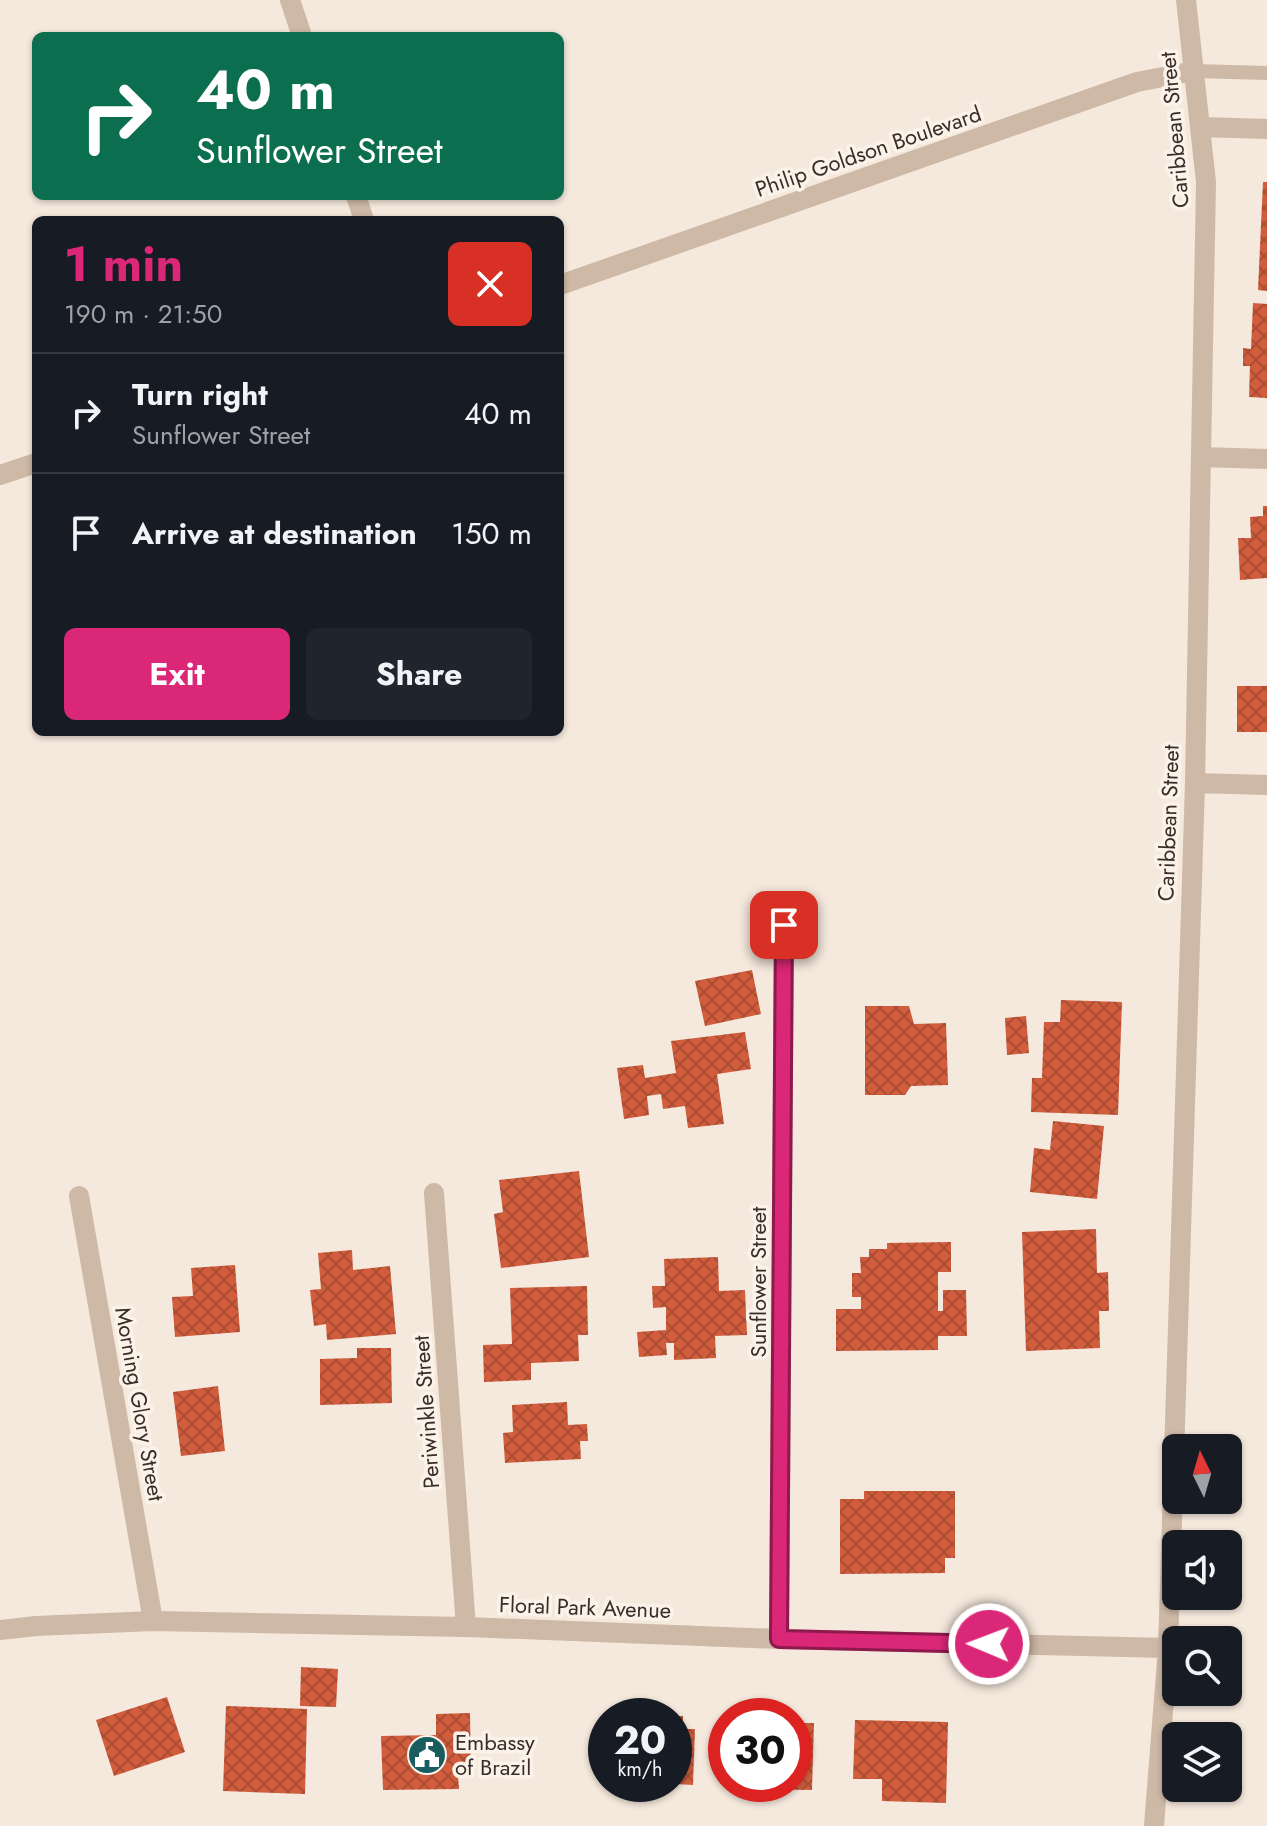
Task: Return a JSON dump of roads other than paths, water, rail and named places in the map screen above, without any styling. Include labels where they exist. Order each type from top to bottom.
[{"type":"street","points":[[290,0],[301,32]]},
{"type":"street","name":"Caribbean Street","points":[[1169,1626],[1195,783],[1206,182],[1186,0]]},
{"type":"street","name":"Philip Goldson Boulevard","points":[[564,284],[1137,82],[1194,71]]},
{"type":"street","points":[[1202,127],[1267,129]]},
{"type":"street","points":[[1202,457],[1267,459]]},
{"type":"street","points":[[0,475],[32,464]]},
{"type":"street","points":[[1195,783],[1267,785]]},
{"type":"street","name":"Sunflower Street","points":[[779,1639],[784,925]]},
{"type":"street","name":"Periwinkle Street","points":[[434,1193],[466,1627]]},
{"type":"street","name":"Morning Glory Street","points":[[79,1196],[153,1621]]},
{"type":"street","name":"Floral Park Avenue","points":[[0,1630],[153,1621],[1162,1648]]},
{"type":"street","name":"Caribbean Street","points":[[1154,1826],[1163,1706]]},
{"type":"lane","points":[[1194,71],[1267,73]]},
{"type":"place","name":"Embassy of Brazil","points":[[427,1755]]}]
